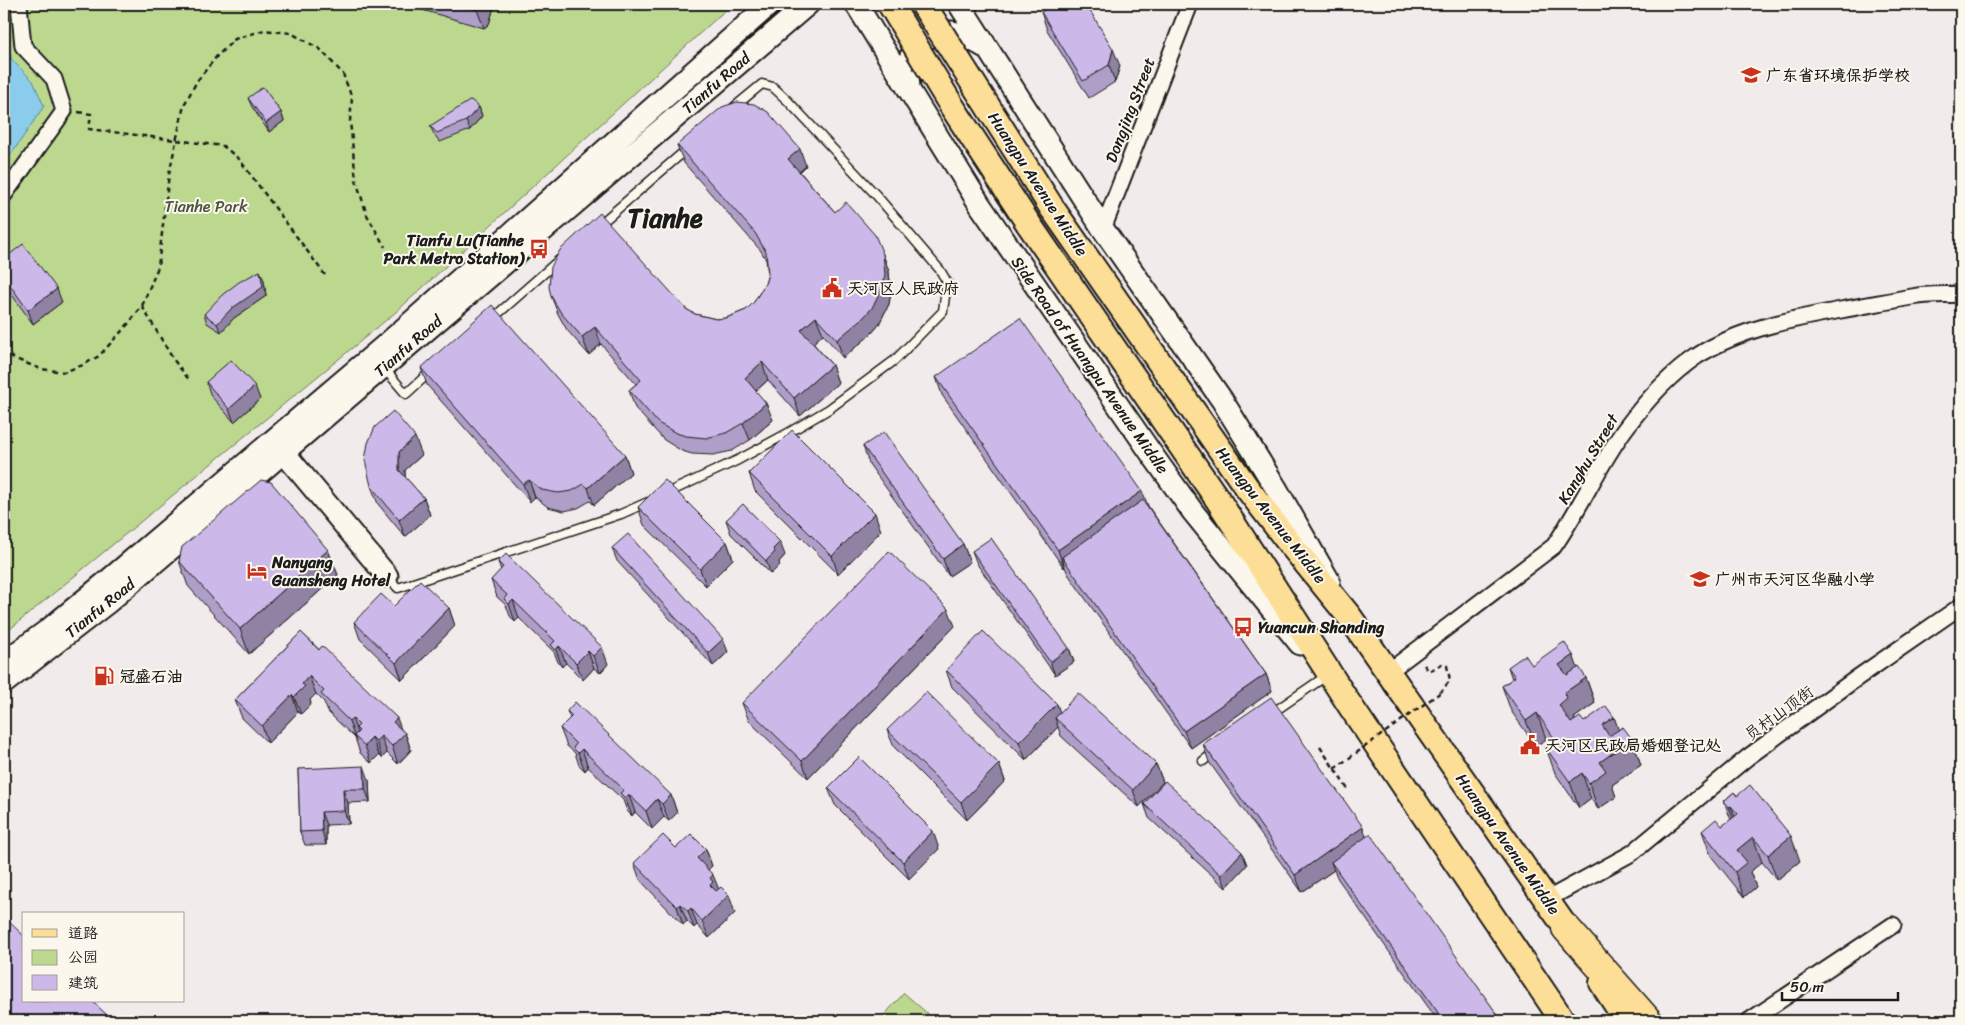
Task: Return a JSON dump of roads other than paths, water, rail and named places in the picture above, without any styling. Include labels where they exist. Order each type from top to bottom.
[{"type":"highway","points":[[1566,928],[1648,1021]]},
{"type":"main road","name":"Tianfu Road","points":[[4,683],[107,603],[432,305],[770,4]]},
{"type":"main road","name":"Tianfu Road","points":[[4,662],[48,630],[278,447],[383,367],[808,4]]},
{"type":"main road","name":"Side Road of Huangpu Avenue Middle","points":[[856,4],[980,205],[1156,460],[1193,512],[1351,706]]},
{"type":"main road","name":"Huangpu Avenue Middle","points":[[890,4],[953,108],[1028,223],[1223,508],[1351,706],[1563,1021]]},
{"type":"main road","name":"Huangpu Avenue Middle","points":[[923,4],[1052,208],[1247,488],[1350,616],[1566,928],[1627,1021]]},
{"type":"main road","points":[[959,4],[1103,229],[1232,416],[1350,616]]},
{"type":"main road","points":[[910,93],[908,67],[911,54],[931,35],[946,31],[958,33],[985,47]]},
{"type":"main road","points":[[278,447],[387,576]]},
{"type":"street","points":[[4,195],[64,111],[54,79],[23,46],[19,4]]},
{"type":"street","name":"Dongjing Street","points":[[1103,229],[1190,4]]},
{"type":"street","name":"Kanghu Street","points":[[1388,672],[1554,546],[1571,521],[1624,430],[1657,391],[1679,370],[1698,356],[1721,343],[1746,333],[1807,316],[1914,296],[1961,294]]},
{"type":"street","name":"员村山顶街","points":[[1546,900],[1632,853],[1748,757],[1961,606]]},
{"type":"street","points":[[1749,1021],[1893,924]]},
{"type":"lane","points":[[387,576],[398,588],[475,563],[621,514],[738,460],[829,409],[895,360],[942,311],[947,282],[940,270],[877,196],[773,87],[762,84],[724,116]]},
{"type":"lane","points":[[591,232],[695,142]]},
{"type":"lane","points":[[487,323],[569,252]]},
{"type":"lane","points":[[383,367],[406,394],[435,368]]},
{"type":"lane","points":[[1268,715],[1326,676]]},
{"type":"lane","points":[[1203,761],[1219,749]]},
{"type":"water","points":[[4,34],[12,60],[33,81],[44,106],[4,165]]},
{"type":"place","name":"广东省环境保护学校","points":[[1751,75]]},
{"type":"place","name":"Tianfu Lu(Tianhe Park Metro Station)","points":[[539,249]]},
{"type":"place","name":"天河区人民政府","points":[[832,288]]},
{"type":"place","name":"Nanyang Guansheng Hotel","points":[[257,571]]},
{"type":"place","name":"广州市天河区华融小学","points":[[1700,579]]},
{"type":"place","name":"Yuancun Shanding","points":[[1243,627]]},
{"type":"place","name":"冠盛石油","points":[[104,676]]},
{"type":"place","name":"天河区民政局婚姻登记处","points":[[1530,745]]},
{"type":"district","name":"Tianhe","points":[[665,218]]},
{"type":"park label","name":"Tianhe Park","points":[[206,206]]}]
